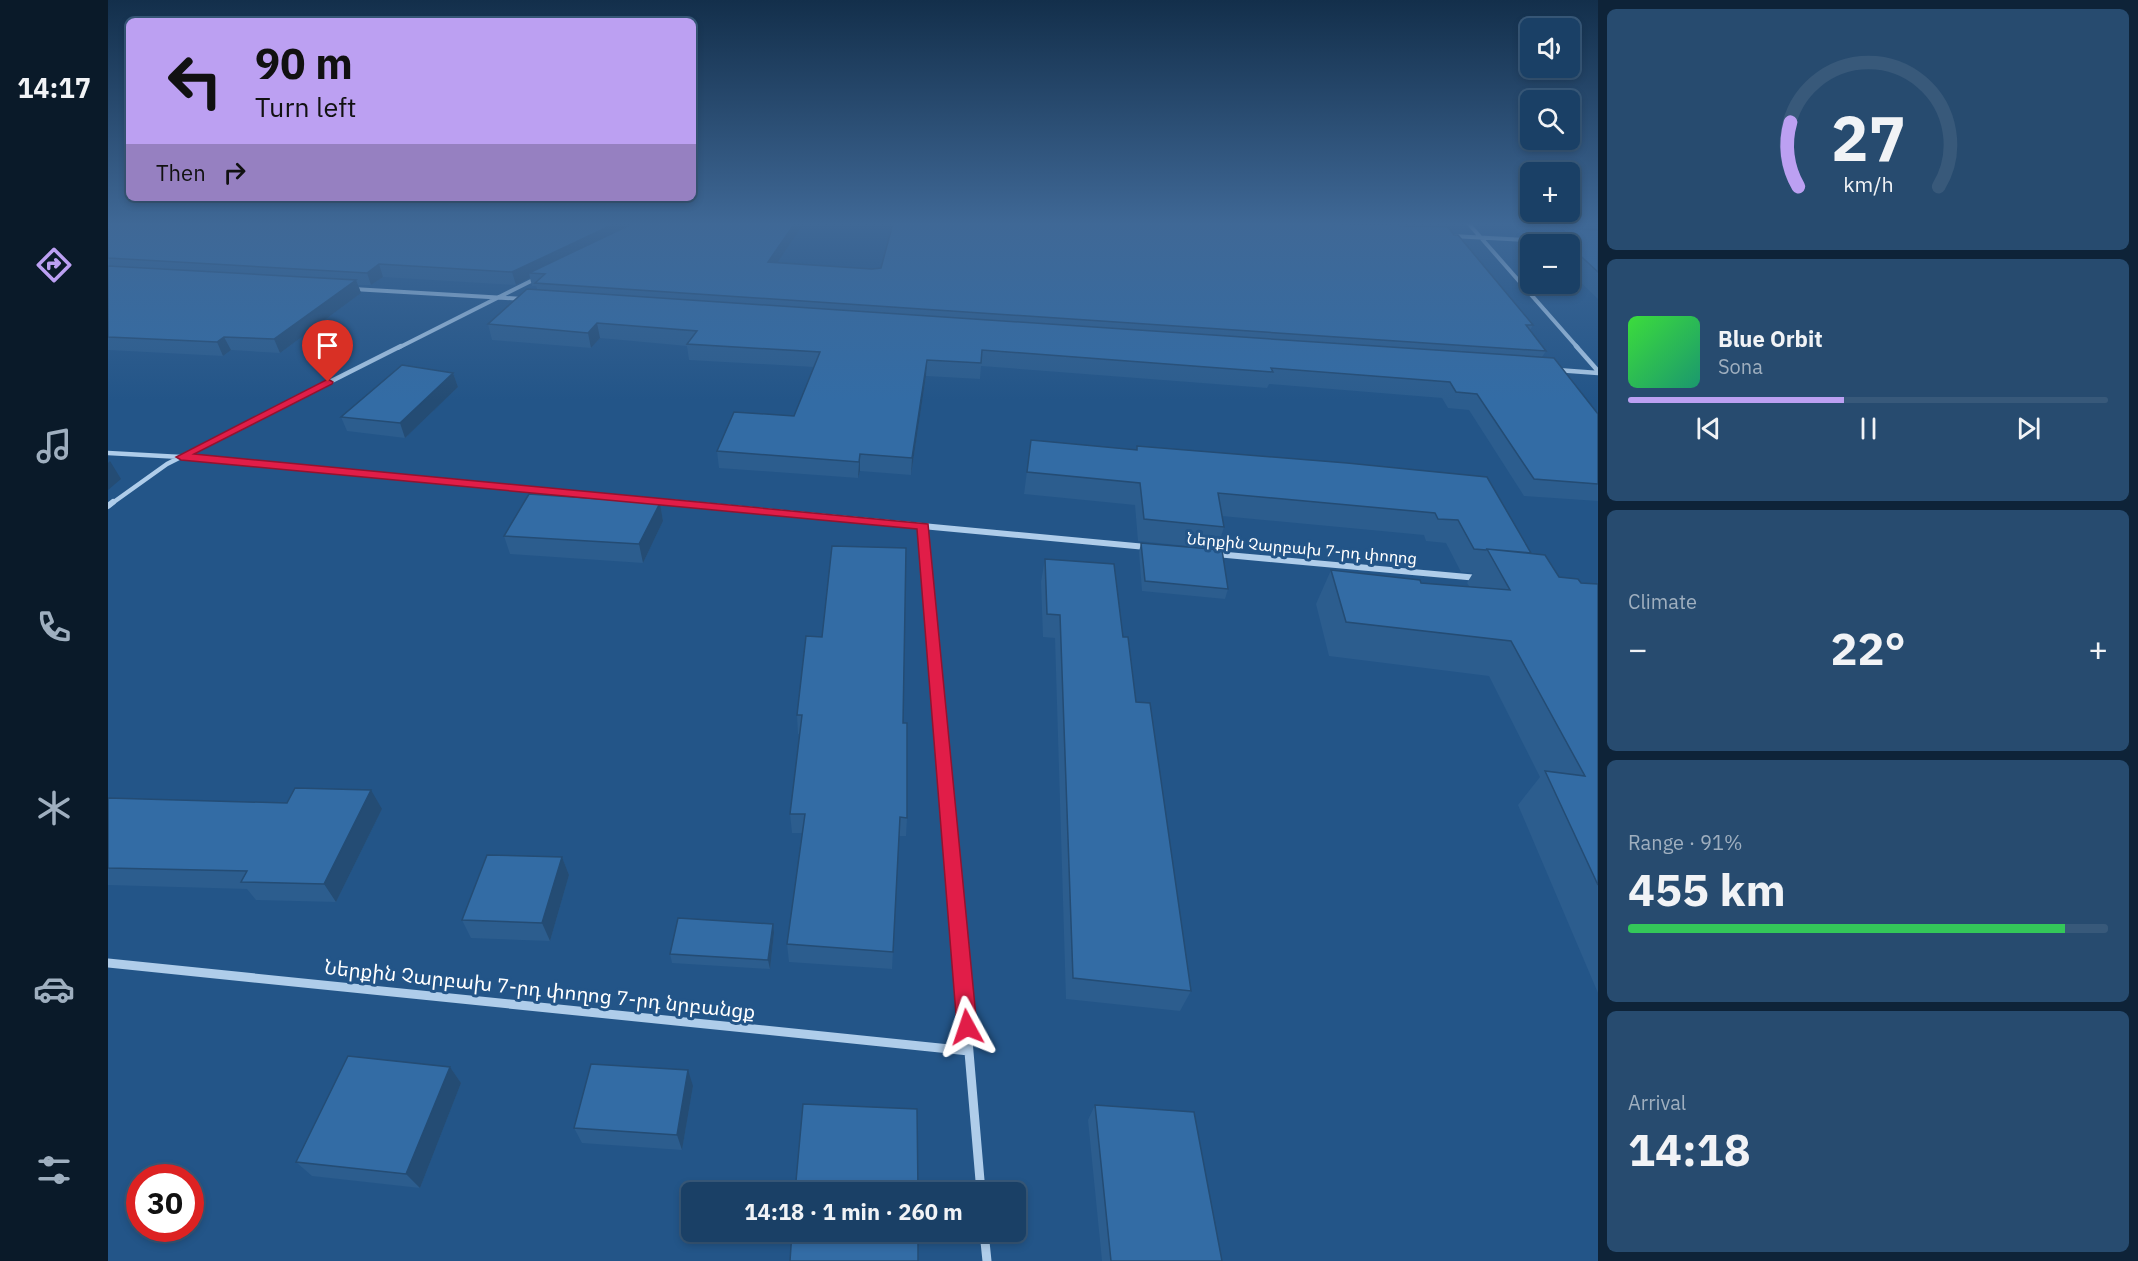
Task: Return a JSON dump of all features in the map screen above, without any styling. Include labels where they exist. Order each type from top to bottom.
[{"type":"street","points":[[108,506],[167,464],[529,282]]},
{"type":"street","points":[[1519,282],[1598,372]]},
{"type":"street","points":[[344,288],[532,300]]},
{"type":"street","points":[[1550,370],[1598,372]]},
{"type":"street","points":[[108,453],[181,457],[1148,548]]},
{"type":"street","points":[[923,526],[980,1182]]},
{"type":"street","name":"Ներքին Չարբախ 7-րդ փողոց","points":[[1207,553],[1491,580]]},
{"type":"street","name":"Ներքին Չարբախ 7-րդ փողոց 7-րդ նրբանցք","points":[[108,963],[969,1051]]},
{"type":"street","points":[[985,1242],[987,1261]]},
{"type":"building","points":[[108,282],[353,282],[274,339],[224,337],[217,342],[108,337]]},
{"type":"building","points":[[1497,282],[1533,325],[1526,325],[1546,351],[535,283]]},
{"type":"building","points":[[527,289],[1554,358],[1598,414],[1598,484],[1534,479],[1477,394],[1456,392],[1450,382],[1271,368],[1273,372],[982,350],[981,363],[927,360],[912,458],[860,454],[859,462],[717,451],[734,412],[794,416],[820,352],[687,344],[697,331],[597,323],[588,333],[488,324]]},
{"type":"building","points":[[402,365],[453,373],[400,423],[341,417]]},
{"type":"building","points":[[1031,440],[1137,450],[1137,446],[1347,463],[1487,477],[1531,553],[1474,549],[1458,520],[1438,519],[1435,513],[1218,493],[1224,527],[1144,519],[1140,483],[1027,472]]},
{"type":"building","points":[[529,494],[660,503],[639,544],[504,536]]},
{"type":"building","points":[[1141,543],[1222,550],[1228,589],[1145,581]]},
{"type":"building","points":[[832,546],[906,548],[903,723],[907,723],[907,818],[900,817],[893,952],[787,944],[805,814],[790,814],[802,715],[797,715],[806,636],[822,637]]},
{"type":"building","points":[[1487,549],[1545,555],[1559,577],[1578,579],[1581,583],[1598,584],[1598,885],[1545,771],[1585,776],[1511,641],[1346,622],[1331,570],[1420,580],[1421,583],[1510,590]]},
{"type":"building","points":[[1045,559],[1114,564],[1123,637],[1128,637],[1136,702],[1150,703],[1191,991],[1073,978],[1060,615],[1047,614]]},
{"type":"building","points":[[295,788],[371,790],[324,884],[241,882],[247,871],[108,868],[108,798],[287,803]]},
{"type":"building","points":[[487,855],[562,857],[542,923],[462,920]]},
{"type":"building","points":[[678,918],[773,924],[768,960],[670,954]]},
{"type":"building","points":[[348,1056],[450,1067],[406,1174],[296,1162]]},
{"type":"building","points":[[591,1064],[688,1070],[677,1135],[574,1128]]},
{"type":"building","points":[[803,1104],[917,1109],[918,1182],[796,1182]]},
{"type":"building","points":[[1095,1105],[1194,1112],[1222,1261],[1111,1261]]},
{"type":"building","points":[[791,1242],[918,1242],[918,1261],[790,1261]]},
{"type":"route","points":[[328,382],[181,457],[923,526],[967,1027]]}]
